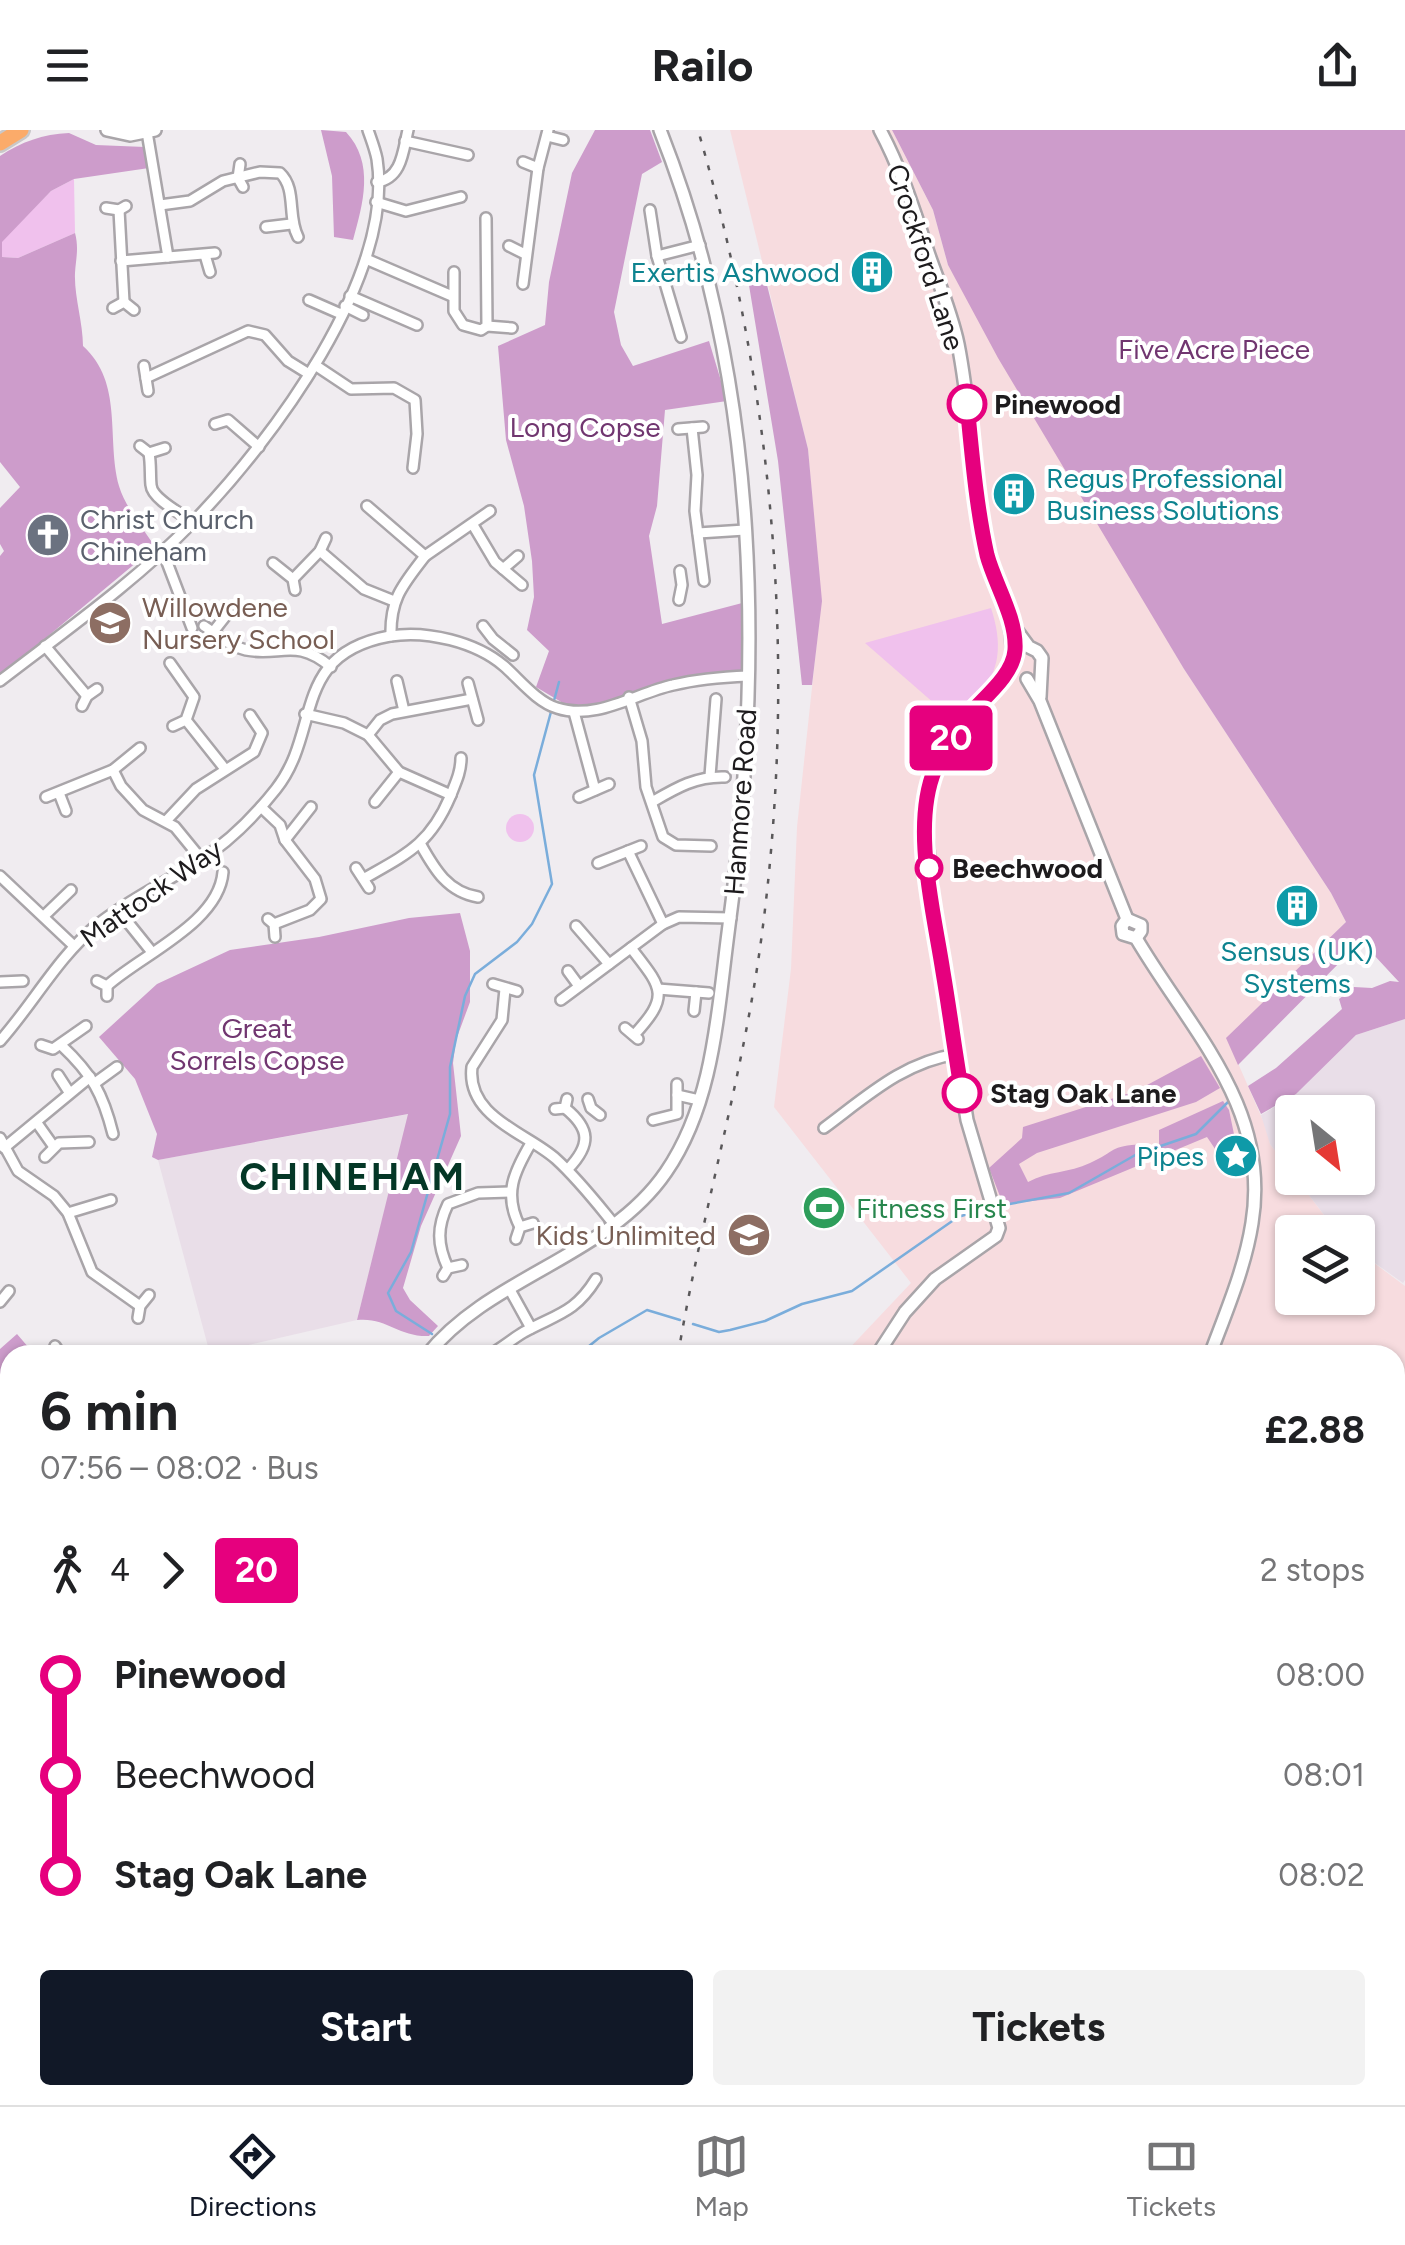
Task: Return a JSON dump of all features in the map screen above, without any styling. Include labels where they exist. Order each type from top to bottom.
[{"type":"highway","points":[[0,143],[21,130]]},
{"type":"street","points":[[107,130],[121,134],[151,131],[166,257]]},
{"type":"street","points":[[0,681],[160,554],[193,522],[259,447],[312,370],[366,259],[378,182],[377,159],[368,130]]},
{"type":"street","name":"Hanmore Road","points":[[437,1345],[459,1323],[558,1262],[644,1198],[684,1141],[714,1038],[746,776],[750,589],[730,371],[688,201],[660,130]]},
{"type":"street","name":"Crockford Lane","points":[[880,130],[907,190],[954,328],[983,531],[988,558],[1010,620],[1013,658]]},
{"type":"street","points":[[524,284],[538,168],[548,133],[562,140]]},
{"type":"street","points":[[378,182],[397,172],[407,135],[469,155]]},
{"type":"street","points":[[523,162],[538,168]]},
{"type":"street","points":[[240,164],[241,182]]},
{"type":"street","points":[[160,206],[190,201],[216,184],[241,182],[260,172],[280,173],[290,187],[292,224],[298,236]]},
{"type":"street","points":[[376,202],[406,211],[461,196]]},
{"type":"street","points":[[106,208],[123,208],[124,302],[134,310]]},
{"type":"street","points":[[650,210],[657,256],[681,338]]},
{"type":"street","points":[[484,222],[486,326]]},
{"type":"street","points":[[266,227],[292,224]]},
{"type":"street","points":[[641,235],[653,234]]},
{"type":"street","points":[[657,256],[700,245]]},
{"type":"street","points":[[509,246],[525,254]]},
{"type":"street","points":[[121,262],[210,254],[210,272]]},
{"type":"street","points":[[366,259],[452,296]]},
{"type":"street","points":[[454,272],[454,311],[463,325],[481,330],[486,326],[512,328]]},
{"type":"street","points":[[309,300],[417,325]]},
{"type":"street","points":[[113,308],[124,302]]},
{"type":"street","points":[[345,306],[364,315]]},
{"type":"street","points":[[146,378],[248,332],[265,335],[288,360],[352,390],[394,388],[415,400]]},
{"type":"street","points":[[144,366],[148,391]]},
{"type":"street","points":[[415,400],[427,395]]},
{"type":"street","points":[[413,468],[415,400]]},
{"type":"street","points":[[215,423],[227,416],[259,447]]},
{"type":"street","points":[[678,430],[697,428],[698,533],[707,580],[682,585]]},
{"type":"street","points":[[140,446],[150,453],[150,484],[154,493],[193,522]]},
{"type":"street","points":[[150,453],[165,448]]},
{"type":"street","points":[[400,452],[416,455]]},
{"type":"street","points":[[368,506],[425,556]]},
{"type":"street","points":[[392,636],[390,614],[394,601],[425,556],[490,512]]},
{"type":"street","points":[[370,526],[378,516]]},
{"type":"street","points":[[473,526],[503,569],[522,586]]},
{"type":"street","points":[[698,533],[746,530]]},
{"type":"street","points":[[273,563],[294,585],[326,538]]},
{"type":"street","points":[[320,551],[364,589],[394,601]]},
{"type":"street","points":[[160,554],[165,557],[192,628]]},
{"type":"street","points":[[503,569],[518,556]]},
{"type":"street","points":[[678,600],[680,571]]},
{"type":"street","points":[[228,613],[209,629],[238,648],[253,651],[290,647],[317,656],[330,667],[350,651],[392,636],[424,635],[462,644],[501,663],[546,703],[574,712],[599,710],[692,680],[748,676]]},
{"type":"street","name":"Crockford Lane","points":[[1010,620],[1042,658],[1040,672]]},
{"type":"street","points":[[483,626],[492,640],[513,654]]},
{"type":"street","points":[[481,652],[492,640]]},
{"type":"street","points":[[45,646],[89,697]]},
{"type":"street","points":[[884,1345],[905,1312],[935,1279],[996,1236],[999,1228],[973,1148],[956,1054],[925,841],[926,806],[933,774],[948,743],[998,684],[1013,658],[1029,647]]},
{"type":"street","points":[[1013,658],[1040,701],[1127,920],[1122,926],[1123,934],[1136,938],[1236,1098],[1250,1136],[1255,1198],[1245,1254],[1213,1345]]},
{"type":"street","points":[[170,662],[194,697],[186,720],[173,726]]},
{"type":"street","name":"Mattock Way","points":[[1,1037],[74,946],[118,910],[202,860],[261,808],[290,766],[315,687],[330,667]]},
{"type":"street","points":[[998,684],[1040,672],[1040,701]]},
{"type":"street","points":[[397,681],[404,711]]},
{"type":"street","points":[[468,683],[478,720]]},
{"type":"street","points":[[629,698],[642,742],[646,787],[663,837],[669,842],[702,842]]},
{"type":"street","points":[[710,776],[716,698]]},
{"type":"street","points":[[368,735],[380,720],[404,711],[472,699]]},
{"type":"street","points":[[574,712],[595,790]]},
{"type":"street","points":[[305,714],[344,723],[368,735],[400,772],[451,795]]},
{"type":"street","points":[[166,821],[188,796],[224,769],[244,761],[262,741],[250,715]]},
{"type":"street","points":[[701,716],[713,719]]},
{"type":"street","points":[[186,720],[224,769]]},
{"type":"street","points":[[46,797],[113,770],[140,748]]},
{"type":"street","points":[[356,868],[367,883],[420,845],[436,828],[466,772],[461,758]]},
{"type":"street","points":[[113,770],[121,786],[143,810],[182,834],[202,860]]},
{"type":"street","points":[[375,802],[389,794],[400,772]]},
{"type":"street","points":[[652,802],[687,782],[710,776],[726,777]]},
{"type":"street","points":[[579,797],[609,784]]},
{"type":"street","points":[[58,793],[66,811]]},
{"type":"street","points":[[261,808],[280,825],[285,840],[315,879],[320,899],[310,910],[271,922],[275,937]]},
{"type":"street","points":[[285,840],[311,815]]},
{"type":"street","points":[[420,845],[440,877],[478,897]]},
{"type":"street","points":[[598,863],[641,846]]},
{"type":"street","points":[[628,851],[663,924]]},
{"type":"street","points":[[104,988],[182,933],[222,887],[223,872]]},
{"type":"street","points":[[0,876],[74,946]]},
{"type":"street","points":[[463,892],[469,878]]},
{"type":"street","points":[[222,887],[234,893]]},
{"type":"street","points":[[44,916],[70,890]]},
{"type":"street","points":[[118,910],[151,952]]},
{"type":"street","points":[[561,1000],[663,924],[678,917],[731,918]]},
{"type":"street","points":[[576,926],[609,964]]},
{"type":"street","points":[[587,938],[596,930]]},
{"type":"street","points":[[631,948],[658,988],[656,1010],[632,1034]]},
{"type":"street","points":[[568,971],[579,986]]},
{"type":"street","points":[[0,982],[23,980]]},
{"type":"street","points":[[493,984],[518,991]]},
{"type":"street","points":[[658,988],[708,994]]},
{"type":"street","points":[[505,989],[502,1020],[478,1055],[471,1076],[485,1108],[568,1170],[613,1223]]},
{"type":"street","points":[[694,1011],[696,992]]},
{"type":"street","points":[[41,1045],[48,1049],[61,1045],[86,1026]]},
{"type":"street","points":[[61,1045],[93,1080],[108,1108],[113,1134]]},
{"type":"street","points":[[824,1128],[918,1063],[956,1054]]},
{"type":"street","points":[[118,1067],[69,1092],[36,1123],[2,1143],[18,1171],[54,1196],[68,1213],[92,1272],[140,1306]]},
{"type":"street","points":[[58,1075],[69,1092]]},
{"type":"street","points":[[653,1120],[677,1114],[678,1084]]},
{"type":"street","points":[[677,1096],[699,1100]]},
{"type":"street","points":[[563,1105],[580,1120],[585,1134],[584,1147],[568,1170]]},
{"type":"street","points":[[580,1120],[593,1107]]},
{"type":"street","points":[[109,1119],[120,1114]]},
{"type":"street","points":[[36,1123],[50,1155],[66,1142],[89,1142]]},
{"type":"street","points":[[516,1239],[520,1227],[510,1192],[514,1172],[531,1143]]},
{"type":"street","points":[[462,1265],[446,1272],[439,1227],[448,1204],[478,1193],[510,1192]]},
{"type":"street","points":[[68,1213],[108,1202],[111,1219]]},
{"type":"street","points":[[520,1227],[534,1223]]},
{"type":"street","points":[[506,1345],[589,1300],[596,1278]]},
{"type":"street","points":[[510,1290],[531,1328]]},
{"type":"street","points":[[138,1318],[140,1306],[149,1294]]},
{"type":"street","points":[[4,1297],[14,1307]]},
{"type":"shaded area","points":[[730,130],[892,130],[933,210],[948,265],[1184,669],[1331,893],[1346,922],[1227,1038],[1275,1151],[1275,1195],[1309,1195],[1324,1215],[1275,1215],[1275,1315],[1375,1315],[1375,1264],[1405,1286],[1405,1345],[852,1345],[911,1283],[774,1107],[791,969],[797,827],[821,604],[808,449]]},
{"type":"shaded area","points":[[74,179],[75,233],[18,258],[2,257],[1,242],[51,191]]},
{"type":"shaded area","points":[[991,608],[998,644],[995,667],[985,688],[951,718],[865,643]]},
{"type":"shaded area","points":[[520,814],[530,818],[534,828],[530,838],[520,842],[510,838],[506,828],[510,818]]},
{"type":"shaded area","points":[[1405,1019],[1403,1283],[1375,1263],[1375,1215],[1324,1215],[1309,1195],[1375,1195],[1375,1095],[1294,1095],[1356,1035]]},
{"type":"shaded area","points":[[1275,1107],[1275,1151],[1270,1144],[1261,1115]]},
{"type":"shaded area","points":[[409,1114],[357,1320],[249,1345],[208,1345],[158,1160]]},
{"type":"green space","points":[[321,130],[346,132],[361,157],[363,198],[353,240],[334,237],[332,176]]},
{"type":"green space","name":"Long Copse","points":[[595,130],[650,130],[662,162],[642,174],[614,312],[621,345],[633,366],[709,341],[727,401],[665,410],[657,506],[649,536],[662,624],[746,602],[744,670],[687,676],[601,706],[573,709],[536,687],[549,651],[527,630],[534,597],[532,561],[524,506],[506,440],[498,346],[545,325],[549,282],[572,173]]},
{"type":"green space","name":"Five Acre Piece","points":[[892,130],[1405,130],[1405,1019],[1356,1035],[1296,1094],[1275,1095],[1275,1106],[1261,1114],[1248,1086],[1276,1068],[1342,1009],[1339,999],[1354,987],[1399,982],[1361,941],[1238,1065],[1226,1038],[1346,922],[1331,893],[1184,669],[998,358],[948,265],[933,210]]},
{"type":"green space","points":[[69,133],[96,145],[145,147],[149,168],[74,179],[51,191],[2,242],[2,257],[18,258],[75,233],[75,282],[83,346],[96,361],[109,394],[119,486],[155,547],[0,676],[0,556],[4,551],[0,544],[0,508],[20,487],[0,462],[0,156],[33,140]]},
{"type":"green space","points":[[761,261],[808,449],[822,601],[812,685],[802,685],[778,461],[746,267]]},
{"type":"green space","name":"Great Sorrels Copse","points":[[460,913],[470,951],[470,1002],[456,1040],[453,1063],[461,1136],[421,1226],[403,1288],[438,1326],[429,1336],[409,1334],[377,1321],[357,1320],[408,1114],[158,1160],[152,1157],[157,1134],[135,1079],[99,1037],[157,984],[230,950],[409,918]]},
{"type":"green space","points":[[1201,1056],[1220,1088],[1196,1102],[1037,1153],[1019,1164],[1028,1182],[1082,1166],[1118,1148],[1143,1144],[1147,1149],[1159,1145],[1159,1130],[1223,1101],[1229,1110],[1241,1168],[1232,1174],[1207,1137],[1060,1198],[1003,1204],[989,1168],[1022,1138],[1023,1127],[1136,1091]]},
{"type":"green space","points":[[17,1334],[26,1345],[5,1345]]},
{"type":"waterway","points":[[432,1334],[396,1311],[388,1293],[411,1252],[450,1114],[450,1067],[465,996],[475,974],[517,942],[532,924],[552,884],[534,775],[559,682]]},
{"type":"waterway","points":[[1004,1205],[1069,1193],[1137,1154],[1196,1134],[1229,1101]]},
{"type":"waterway","points":[[693,1324],[719,1332],[730,1330],[852,1291],[958,1217],[984,1209]]},
{"type":"waterway","points":[[590,1345],[647,1310],[680,1320]]},
{"type":"railway","points":[[680,1345],[758,962],[777,752],[778,648],[763,439],[725,232],[698,130]]},
{"type":"bus line","name":"20","points":[[962,1093],[934,913],[925,841],[926,806],[933,774],[948,743],[998,684],[1015,652],[1010,620],[988,558],[967,404]]},
{"type":"place","name":"Exertis Ashwood","points":[[872,272]]},
{"type":"place","name":"Pinewood","points":[[967,404]]},
{"type":"place","name":"Regus Professional Business Solutions","points":[[1014,494]]},
{"type":"place","name":"Christ Church Chineham","points":[[48,535]]},
{"type":"place","name":"Willowdene Nursery School","points":[[110,623]]},
{"type":"place","name":"Beechwood","points":[[929,868]]},
{"type":"place","name":"Sensus (UK) Systems","points":[[1297,906]]},
{"type":"place","name":"Stag Oak Lane","points":[[962,1093]]},
{"type":"place","name":"Pipes","points":[[1236,1156]]},
{"type":"place","name":"Fitness First","points":[[824,1208]]},
{"type":"place","name":"Kids Unlimited","points":[[749,1235]]},
{"type":"district","name":"CHINEHAM","points":[[353,1177]]}]
